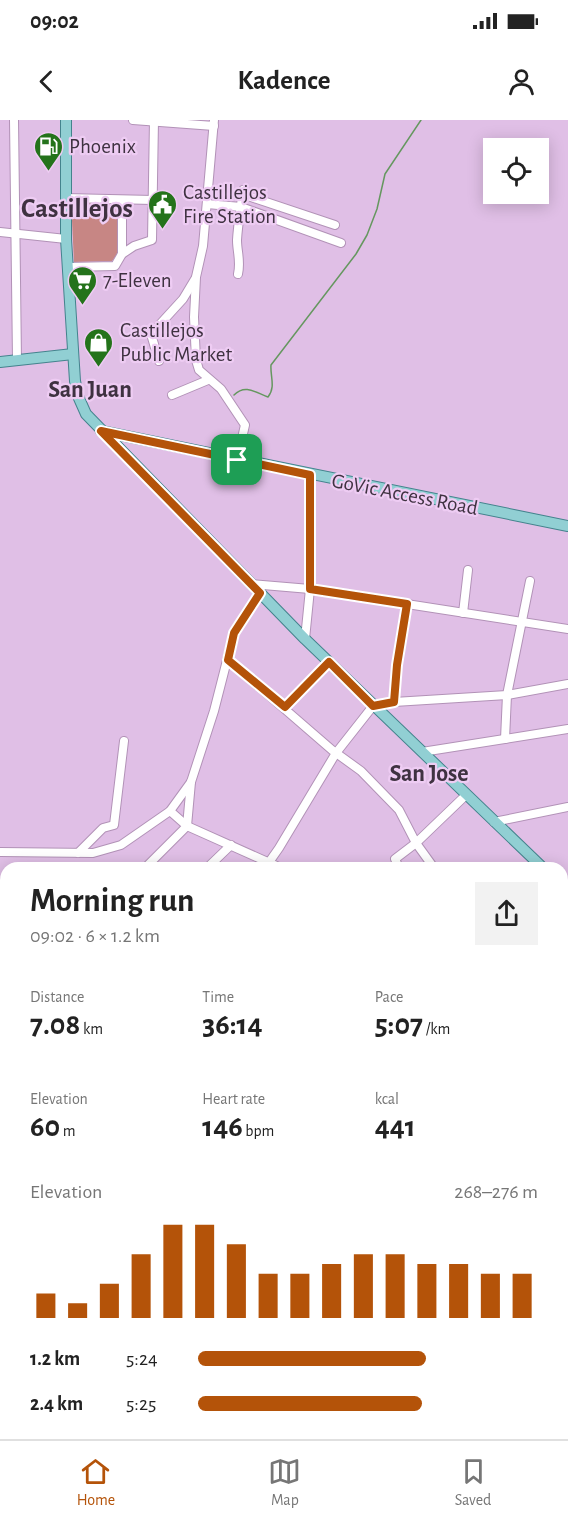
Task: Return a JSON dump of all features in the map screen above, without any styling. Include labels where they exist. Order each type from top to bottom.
[{"type":"main road","points":[[66,120],[66,239],[73,354],[78,396],[86,414],[305,639],[533,862]]},
{"type":"main road","points":[[0,362],[73,354]]},
{"type":"main road","name":"GoVic Access Road","points":[[101,431],[568,526]]},
{"type":"street","points":[[14,120],[16,360]]},
{"type":"street","points":[[133,120],[214,123],[203,246],[196,277],[194,317],[196,360],[200,370],[220,389],[245,425],[237,460]]},
{"type":"street","points":[[122,254],[134,246],[152,240],[154,121]]},
{"type":"street","points":[[238,274],[241,261],[237,250],[237,237],[242,192],[335,225]]},
{"type":"street","points":[[65,198],[153,200]]},
{"type":"street","points":[[68,267],[116,266],[122,254],[122,200]]},
{"type":"street","points":[[207,204],[241,207],[341,243]]},
{"type":"street","points":[[0,232],[66,239]]},
{"type":"street","points":[[159,361],[151,334],[183,299],[196,277]]},
{"type":"street","points":[[172,395],[208,380]]},
{"type":"street","points":[[305,639],[310,589],[310,475]]},
{"type":"street","points":[[463,613],[468,570]]},
{"type":"street","points":[[505,739],[507,695],[530,581]]},
{"type":"street","points":[[151,862],[187,826],[191,782],[214,711],[234,633],[256,589],[310,589],[568,629]]},
{"type":"street","points":[[394,702],[397,665],[407,604]]},
{"type":"street","points":[[228,660],[336,753],[361,771],[399,810],[416,843],[430,862]]},
{"type":"street","points":[[285,707],[329,662]]},
{"type":"street","points":[[269,862],[336,753],[373,706],[394,702],[507,695],[568,684]]},
{"type":"street","points":[[422,753],[568,729]]},
{"type":"street","points":[[78,853],[103,828],[114,825],[124,741]]},
{"type":"street","points":[[0,852],[93,853],[121,845],[170,811],[191,782]]},
{"type":"street","points":[[396,862],[395,859],[416,843],[466,795]]},
{"type":"street","points":[[494,822],[568,807]]},
{"type":"street","points":[[170,811],[187,826],[231,845],[260,862]]},
{"type":"street","points":[[213,862],[231,845]]},
{"type":"shaded area","points":[[71,200],[118,200],[119,252],[112,261],[74,262]]},
{"type":"waterway","points":[[234,395],[246,389],[268,397],[272,385],[271,365],[356,254],[367,235],[377,209],[385,174],[421,120]]},
{"type":"place","name":"Phoenix","points":[[48,172]]},
{"type":"place","name":"Castillejos Fire Station","points":[[162,230]]},
{"type":"place","name":"7-Eleven","points":[[82,306]]},
{"type":"place","name":"Castillejos Public Market","points":[[99,368]]},
{"type":"district","name":"Castillejos","points":[[77,208]]},
{"type":"district","name":"San Juan","points":[[90,389]]},
{"type":"district","name":"San Jose","points":[[429,773]]},
{"type":"route","points":[[101,431],[237,460],[310,475],[310,589],[407,604],[397,665],[394,702],[373,706],[329,662],[285,707],[228,660],[234,633],[260,593],[101,431]]}]
